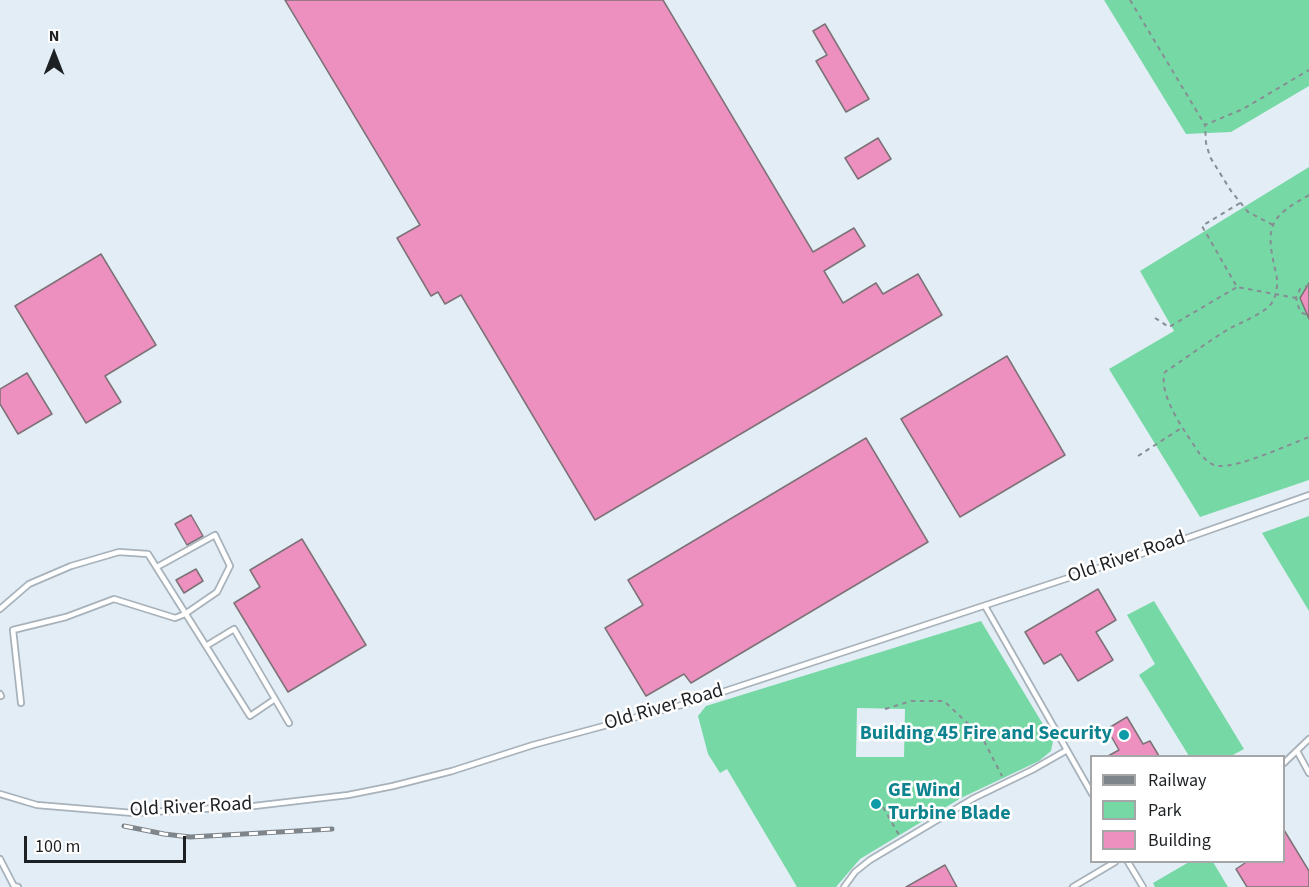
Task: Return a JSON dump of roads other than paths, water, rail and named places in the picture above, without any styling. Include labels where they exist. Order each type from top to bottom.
[{"type":"lane","name":"Old River Road","points":[[0,794],[37,805],[133,813],[254,806],[348,795],[452,771],[533,745],[689,703],[1147,552],[1309,495]]},
{"type":"lane","points":[[21,703],[13,630],[66,617],[114,599],[175,618],[218,592],[230,566],[215,535],[157,567]]},
{"type":"lane","points":[[0,609],[29,584],[71,566],[119,552],[148,554],[250,716],[276,699]]},
{"type":"lane","points":[[985,606],[1090,790]]},
{"type":"lane","points":[[206,646],[234,629],[289,723]]},
{"type":"lane","points":[[1285,762],[1309,739]]},
{"type":"lane","points":[[844,887],[855,872],[870,860],[974,798],[1067,750]]},
{"type":"lane","points":[[1297,751],[1309,773]]},
{"type":"lane","points":[[0,859],[14,886],[18,887]]},
{"type":"lane","points":[[1073,887],[1112,863]]},
{"type":"lane","points":[[1129,863],[1143,887]]},
{"type":"railway","points":[[124,826],[190,837],[332,829]]},
{"type":"place","name":"Building 45 Fire and Security","points":[[1124,735]]},
{"type":"place","name":"GE Wind Turbine Blade","points":[[876,804]]}]
